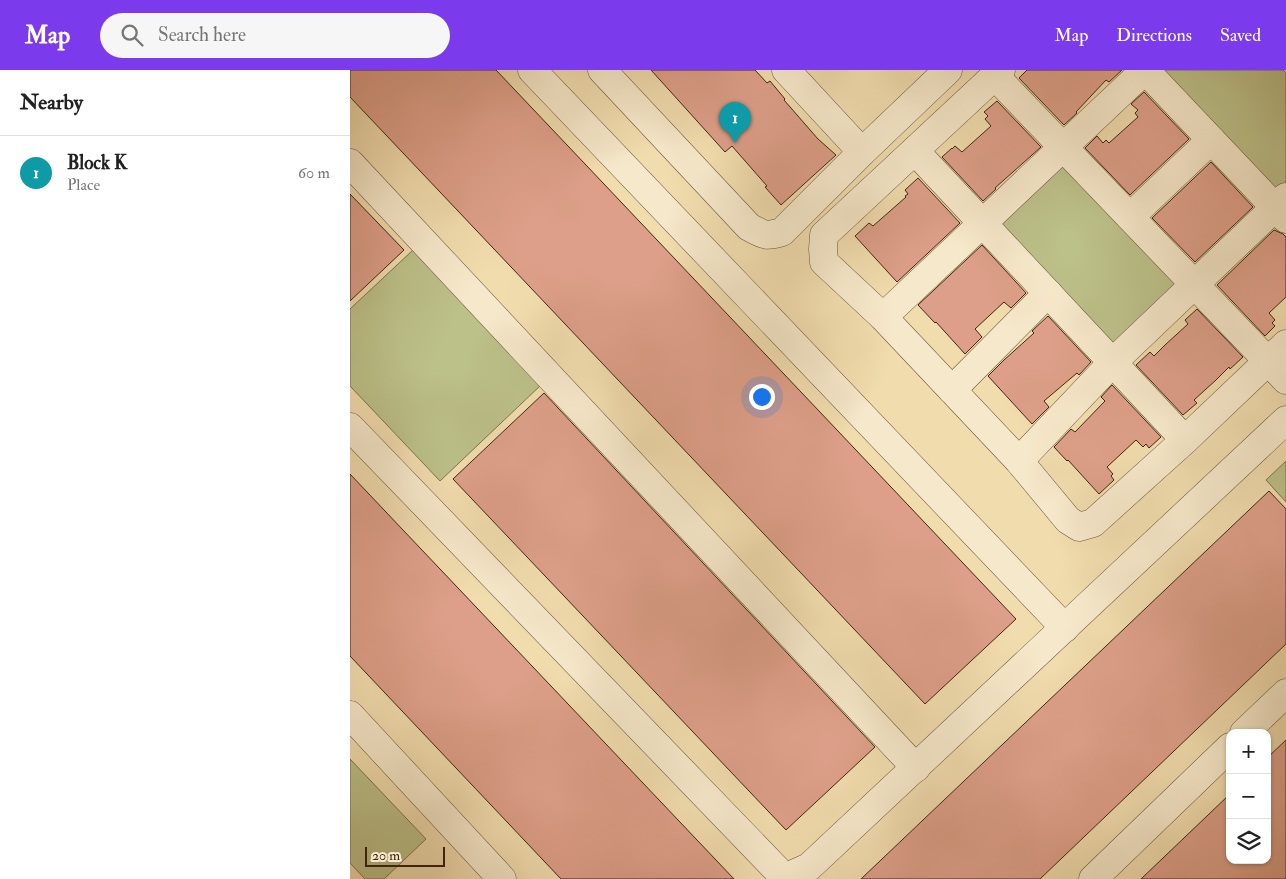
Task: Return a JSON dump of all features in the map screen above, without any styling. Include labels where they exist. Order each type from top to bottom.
[{"type":"street","points":[[532,70],[1065,628]]},
{"type":"street","points":[[602,70],[749,227],[770,236],[782,232],[948,70]]},
{"type":"street","points":[[786,70],[862,152]]},
{"type":"street","points":[[883,317],[1145,70],[1211,140],[1282,208],[1195,284],[1113,362],[1019,461]]},
{"type":"street","points":[[998,73],[1064,147],[1195,284],[1280,362],[1185,440],[1093,523],[1079,527],[1068,520],[1019,461],[883,317],[824,262],[824,235],[998,73]]},
{"type":"street","points":[[1130,217],[1211,140]]},
{"type":"street","points":[[915,151],[1185,440]]},
{"type":"street","points":[[350,163],[916,768]]},
{"type":"street","points":[[952,390],[1048,293]]},
{"type":"street","points":[[350,427],[783,878],[815,873],[916,768],[1286,420]]},
{"type":"street","points":[[1248,729],[1286,692]]},
{"type":"street","points":[[350,715],[502,879]]},
{"type":"street","points":[[1093,879],[1226,751]]},
{"type":"green space","points":[[1165,70],[1283,70],[1286,73],[1286,183],[1277,191],[1163,72]]},
{"type":"green space","points":[[1064,164],[1178,284],[1114,344],[1000,225]]},
{"type":"green space","points":[[413,250],[541,385],[440,481],[350,386],[350,309]]},
{"type":"green space","points":[[1286,461],[1286,502],[1266,480]]},
{"type":"green space","points":[[350,759],[426,839],[384,879],[365,879],[350,863]]},
{"type":"building","points":[[350,70],[496,70],[1016,619],[925,704],[350,97]]},
{"type":"building","points":[[651,70],[755,70],[767,83],[770,81],[818,139],[836,155],[781,205],[732,146],[725,152]]},
{"type":"building","points":[[1027,70],[1122,70],[1109,82],[1106,80],[1064,125],[1019,78]]},
{"type":"building","points":[[1144,92],[1189,139],[1130,195],[1085,148],[1097,136],[1103,143],[1106,140],[1109,143],[1138,117],[1135,113],[1138,110],[1131,104]]},
{"type":"building","points":[[997,101],[1041,147],[983,201],[942,157],[955,146],[962,152],[991,126],[985,119],[988,116],[984,112]]},
{"type":"building","points":[[1211,162],[1253,207],[1195,262],[1152,218]]},
{"type":"building","points":[[918,178],[960,223],[897,282],[855,236],[869,223],[873,226],[906,197],[908,194],[905,190]]},
{"type":"building","points":[[350,194],[404,250],[350,301]]},
{"type":"building","points":[[1274,230],[1286,237],[1286,297],[1269,313],[1275,320],[1272,323],[1275,326],[1265,336],[1217,285]]},
{"type":"building","points":[[982,245],[1026,293],[1011,308],[1004,302],[975,329],[982,337],[965,354],[918,305]]},
{"type":"building","points":[[1197,309],[1243,357],[1230,369],[1229,367],[1194,400],[1197,403],[1183,415],[1136,365],[1150,352],[1154,356],[1188,324],[1185,320]]},
{"type":"building","points":[[1048,316],[1091,362],[1079,375],[1077,373],[1044,401],[1049,407],[1032,424],[988,376],[1034,333],[1032,331]]},
{"type":"building","points":[[1112,385],[1161,437],[1149,448],[1146,444],[1143,447],[1136,440],[1107,467],[1113,474],[1111,476],[1114,480],[1099,494],[1054,447],[1071,429],[1075,432],[1105,401],[1101,397]]},
{"type":"building","points":[[544,393],[875,747],[786,830],[453,479]]},
{"type":"building","points":[[350,474],[734,879],[561,879],[350,656]]},
{"type":"building","points":[[1269,491],[1286,509],[1286,644],[1040,879],[861,879]]},
{"type":"building","points":[[1286,740],[1286,879],[1141,879],[1226,798],[1226,864],[1271,864],[1271,754]]},
{"type":"place","name":"Block K","points":[[735,143]]}]
